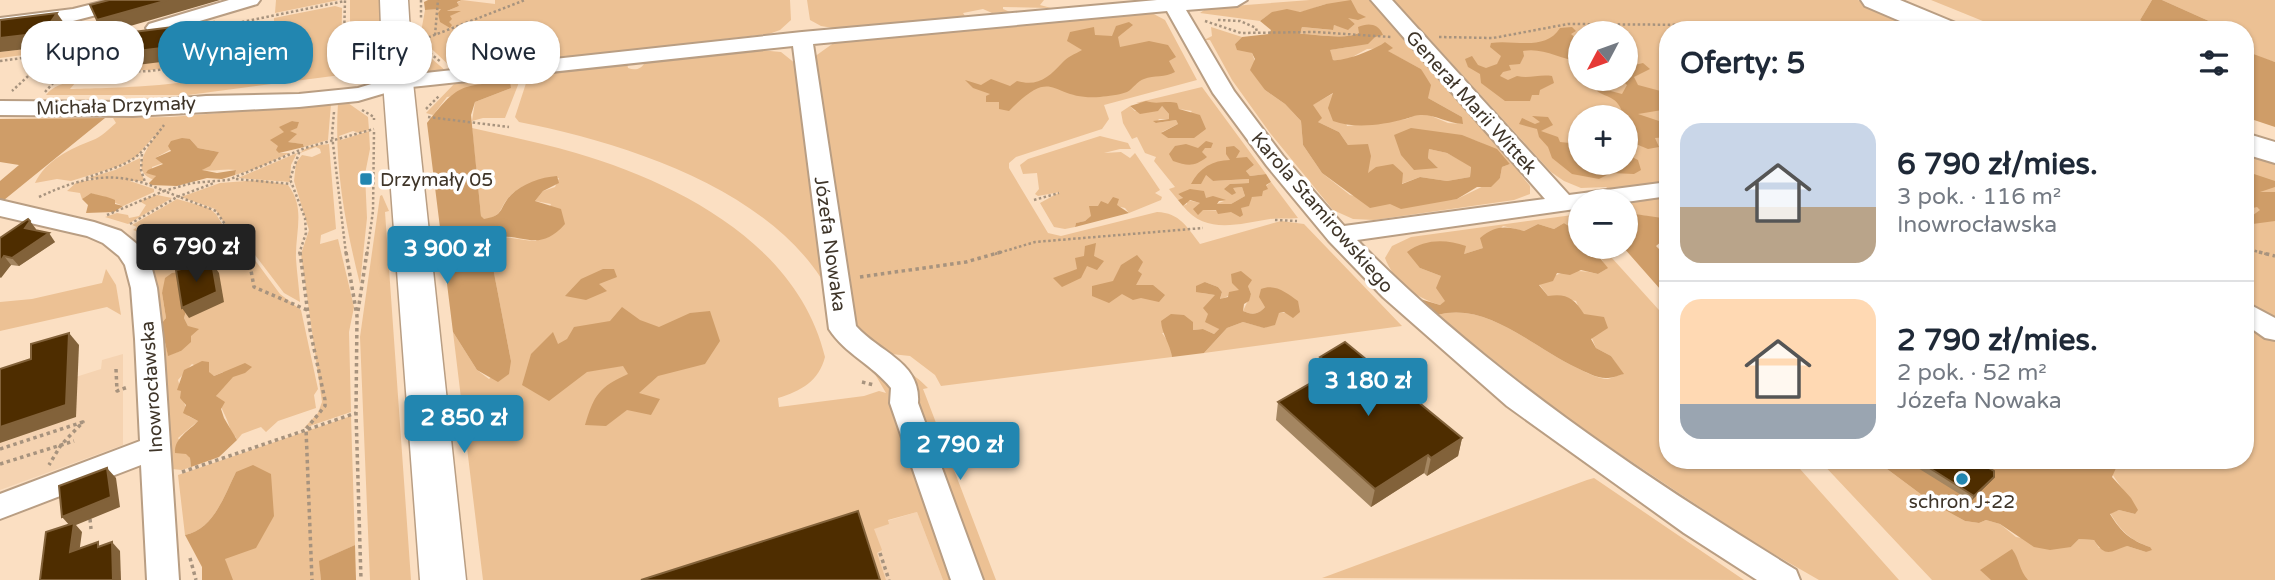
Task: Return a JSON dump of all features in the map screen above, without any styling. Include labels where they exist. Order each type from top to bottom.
[{"type":"highway","points":[[1875,0],[1925,21]]},
{"type":"highway","points":[[2254,146],[2275,153]]},
{"type":"main road","points":[[394,0],[395,21]]},
{"type":"main road","points":[[398,84],[443,580]]},
{"type":"street","points":[[0,24],[87,15],[132,0]]},
{"type":"street","points":[[156,28],[250,0]]},
{"type":"street","name":"Michała Drzymały","points":[[432,78],[802,38],[1237,0]]},
{"type":"street","name":"Generał Marii Wittek","points":[[1381,0],[1414,39],[1568,194]]},
{"type":"street","name":"Karola Stamirowskiego","points":[[1173,4],[1224,93],[1275,161],[1338,235],[1413,311],[1517,399],[1695,524],[1784,580]]},
{"type":"street","name":"Józefa Nowaka","points":[[802,38],[843,329],[859,347],[887,364],[905,387],[904,402],[967,580]]},
{"type":"street","name":"Michała Drzymały","points":[[5,100],[181,110],[346,85],[374,92],[393,84]]},
{"type":"street","points":[[1638,193],[1659,190]]},
{"type":"street","points":[[1338,235],[1568,203]]},
{"type":"street","name":"Inowrocławska","points":[[5,209],[110,236],[124,245],[132,255],[144,288],[163,580]]},
{"type":"street","points":[[2254,317],[2275,331]]},
{"type":"street","points":[[0,507],[155,447]]},
{"type":"path","points":[[345,0],[346,21]]},
{"type":"path","points":[[435,35],[438,0]]},
{"type":"path","points":[[432,36],[525,0]]},
{"type":"path","points":[[229,21],[230,6]]},
{"type":"path","points":[[87,15],[89,21]]},
{"type":"path","points":[[84,21],[87,15]]},
{"type":"path","points":[[1257,32],[1256,28],[1240,21],[1195,18],[1241,33],[1316,32],[1414,39]]},
{"type":"path","points":[[1440,37],[1493,38],[1569,24],[1659,25]]},
{"type":"path","points":[[0,61],[21,58]]},
{"type":"path","points":[[5,100],[22,84]]},
{"type":"path","points":[[346,85],[347,100],[374,117],[373,211],[357,316],[356,413],[361,580]]},
{"type":"path","points":[[346,85],[332,118],[333,142],[340,219],[357,316]]},
{"type":"path","points":[[5,209],[74,181],[132,162],[181,110]]},
{"type":"path","points":[[420,114],[509,127]]},
{"type":"path","points":[[228,180],[300,150],[374,129]]},
{"type":"path","points":[[300,150],[290,179],[305,218],[306,233],[300,246],[299,259],[325,400],[325,406],[306,429],[312,580]]},
{"type":"path","points":[[142,154],[141,170],[145,182]]},
{"type":"path","points":[[74,181],[106,177],[145,182],[177,197],[210,206],[249,258],[253,268],[254,287],[307,310]]},
{"type":"path","points":[[75,225],[113,213],[140,199],[192,183],[270,180],[293,185]]},
{"type":"path","points":[[110,236],[177,197],[221,181]]},
{"type":"path","points":[[1034,200],[1059,193]]},
{"type":"path","points":[[1275,220],[1298,221]]},
{"type":"path","points":[[836,280],[967,262],[1035,242],[1203,228]]},
{"type":"path","points":[[2254,250],[2275,256]]},
{"type":"path","points":[[116,369],[117,391],[134,386]]},
{"type":"path","points":[[185,471],[356,413]]},
{"type":"path","points":[[0,449],[83,422],[61,445],[46,471]]},
{"type":"path","points":[[0,464],[74,441]]},
{"type":"path","points":[[90,519],[91,529]]},
{"type":"path","points":[[880,553],[889,580]]},
{"type":"shaded area","points":[[276,0],[339,0],[275,13]]},
{"type":"shaded area","points":[[350,0],[380,0],[380,21],[350,21]]},
{"type":"shaded area","points":[[462,0],[495,4],[495,0],[790,0],[791,20],[780,30],[769,34],[560,58],[560,21],[449,21],[449,16],[459,11],[447,11],[459,6],[457,3]]},
{"type":"shaded area","points":[[462,0],[457,2],[459,6],[447,11],[461,11],[450,16],[452,19],[446,21],[446,26],[440,22],[438,13],[441,9],[425,10],[424,2]]},
{"type":"shaded area","points":[[807,0],[1044,0],[1040,5],[1051,8],[1003,7],[1010,12],[992,13],[983,9],[963,13],[965,16],[833,28],[810,20]]},
{"type":"shaded area","points":[[1310,0],[1376,0],[1378,9],[1526,173],[1521,175],[1530,186],[1530,194],[1514,200],[1374,220],[1353,219],[1333,210],[1270,133],[1232,80],[1210,40],[1204,40],[1212,36],[1211,27],[1242,37],[1235,44],[1252,53],[1265,90],[1285,104],[1301,121],[1303,145],[1322,173],[1350,195],[1390,204],[1457,199],[1500,178],[1502,167],[1510,164],[1486,145],[1472,139],[1442,134],[1394,135],[1438,168],[1428,158],[1429,149],[1447,153],[1471,166],[1470,177],[1447,181],[1420,177],[1401,184],[1368,174],[1339,132],[1318,122],[1312,105],[1334,93],[1347,126],[1407,119],[1417,114],[1462,124],[1462,117],[1428,98],[1421,69],[1387,51],[1392,48],[1367,49],[1343,62],[1333,60],[1329,50],[1349,47],[1359,33],[1338,36],[1300,34],[1302,27],[1332,30],[1334,25],[1349,29],[1355,24],[1326,4],[1301,12],[1278,11],[1260,21],[1200,13],[1207,8]]},
{"type":"shaded area","points":[[1351,0],[1358,13],[1366,17],[1358,20],[1348,18],[1355,24],[1348,30],[1334,25],[1333,30],[1302,27],[1300,34],[1346,36],[1359,33],[1358,27],[1376,26],[1383,35],[1375,37],[1368,44],[1330,50],[1333,60],[1360,54],[1385,42],[1393,48],[1388,51],[1421,69],[1431,85],[1428,98],[1462,117],[1463,124],[1420,115],[1378,124],[1341,123],[1333,121],[1328,108],[1333,93],[1313,105],[1322,118],[1318,122],[1339,132],[1348,145],[1368,144],[1371,156],[1368,173],[1376,167],[1393,164],[1403,173],[1402,184],[1420,177],[1447,181],[1470,177],[1471,167],[1447,153],[1429,149],[1428,158],[1438,168],[1414,170],[1401,155],[1394,135],[1411,128],[1462,135],[1497,149],[1510,164],[1502,167],[1500,178],[1491,187],[1477,187],[1457,199],[1401,209],[1390,204],[1370,208],[1322,173],[1303,145],[1301,121],[1285,104],[1265,90],[1250,70],[1255,59],[1252,53],[1237,50],[1235,44],[1242,37],[1269,34],[1271,30],[1260,21],[1272,12],[1287,9],[1300,12]]},
{"type":"shaded area","points":[[1389,0],[1858,0],[1907,21],[1659,21],[1659,221],[1638,215],[1638,189],[1581,188],[1551,172],[1406,13],[1399,13]]},
{"type":"shaded area","points":[[1931,0],[2152,0],[2140,20],[2142,21],[1983,21]]},
{"type":"shaded area","points":[[2152,0],[2162,0],[2209,21],[2142,21],[2140,20]]},
{"type":"shaded area","points":[[2162,0],[2275,0],[2275,62],[2254,55],[2254,21],[2209,21]]},
{"type":"shaded area","points":[[335,6],[342,8],[342,21],[327,21],[327,77],[313,79],[313,21],[274,21],[274,18]]},
{"type":"shaded area","points":[[441,9],[448,21],[446,21],[446,62],[432,49],[432,21],[423,21],[425,10]]},
{"type":"shaded area","points":[[1150,12],[1165,20],[1197,80],[1104,105],[1109,119],[1102,129],[1016,157],[1009,163],[1009,168],[1048,233],[1061,236],[1157,212],[1177,218],[1200,244],[1281,221],[1304,224],[1402,326],[1204,353],[1227,328],[1243,322],[1265,328],[1279,313],[1300,312],[1265,307],[1252,314],[1243,311],[1251,294],[1248,286],[1220,300],[1222,292],[1218,287],[1205,282],[1202,293],[1216,295],[1208,314],[1219,329],[1214,334],[1203,329],[1162,333],[1170,344],[1172,357],[941,386],[935,375],[910,356],[882,353],[857,334],[814,57],[835,42]]},
{"type":"shaded area","points":[[84,17],[81,21],[65,21]]},
{"type":"shaded area","points":[[1129,22],[1133,25],[1118,37],[1120,47],[1149,41],[1168,45],[1176,57],[1169,61],[1175,72],[1142,80],[1127,92],[1117,95],[1083,97],[1053,88],[1036,89],[1009,111],[999,109],[999,102],[986,102],[986,96],[990,94],[973,88],[965,80],[981,85],[991,79],[1010,86],[1017,81],[1037,82],[1082,50],[1067,41],[1070,32],[1094,27],[1095,35],[1112,36],[1116,26]]},
{"type":"shaded area","points":[[1568,27],[1568,59],[1544,52],[1523,51],[1520,64],[1509,65],[1511,70],[1500,76],[1508,80],[1517,76],[1552,76],[1554,83],[1540,90],[1539,95],[1532,95],[1530,101],[1505,101],[1481,83],[1480,74],[1468,67],[1465,59],[1472,56],[1478,65],[1486,68],[1497,64],[1501,56],[1490,47],[1491,43],[1538,42],[1554,35],[1560,28]]},
{"type":"shaded area","points":[[21,30],[21,37],[9,33]]},
{"type":"shaded area","points":[[158,39],[158,69],[144,70],[144,41]]},
{"type":"shaded area","points":[[21,50],[21,55],[0,58],[0,52]]},
{"type":"shaded area","points":[[758,50],[781,52],[796,64],[827,277],[821,278],[795,246],[763,218],[726,193],[644,156],[601,142],[519,122],[515,117],[526,84],[560,84],[560,71],[627,63],[628,68],[636,69],[645,62]]},
{"type":"shaded area","points":[[2254,54],[2275,62],[2275,127],[2254,120]]},
{"type":"shaded area","points":[[432,59],[446,71],[432,72]]},
{"type":"shaded area","points":[[1643,63],[1650,69],[1638,75],[1638,64]]},
{"type":"shaded area","points":[[63,84],[74,84],[70,89],[272,84],[188,95],[46,95]]},
{"type":"shaded area","points":[[454,84],[518,84],[505,118],[472,121],[475,102],[511,88],[447,97],[433,115],[426,113]]},
{"type":"shaded area","points":[[510,84],[511,88],[475,102],[471,115],[481,216],[484,219],[495,216],[507,199],[526,184],[557,176],[559,183],[543,191],[535,201],[561,209],[565,224],[546,238],[494,238],[489,247],[511,361],[509,374],[498,382],[477,370],[453,332],[427,123],[454,94],[470,86]]},
{"type":"shaded area","points":[[1638,85],[1659,91],[1659,110],[1638,114],[1638,105],[1619,105],[1597,91],[1622,94],[1624,91],[1638,91]]},
{"type":"shaded area","points":[[1202,87],[1266,174],[1250,176],[1246,171],[1254,165],[1231,160],[1205,174],[1213,181],[1250,179],[1249,183],[1230,184],[1233,188],[1242,187],[1245,196],[1231,204],[1216,204],[1224,201],[1206,198],[1195,191],[1178,194],[1184,199],[1178,200],[1169,189],[1175,187],[1154,161],[1156,157],[1145,153],[1137,137],[1132,139],[1123,123],[1121,112],[1130,106],[1135,111],[1162,106],[1169,114],[1169,119],[1159,119],[1156,123],[1176,120],[1178,124],[1162,132],[1168,138],[1192,111],[1179,109],[1176,103],[1136,103]]},
{"type":"shaded area","points":[[1146,101],[1177,103],[1179,109],[1200,115],[1206,129],[1194,138],[1168,138],[1161,133],[1178,124],[1176,120],[1156,123],[1153,121],[1169,119],[1169,114],[1162,106],[1158,111],[1140,114],[1130,106]]},
{"type":"shaded area","points":[[338,103],[348,103],[368,117],[369,130],[359,133],[353,131],[339,136],[341,140],[369,131],[370,149],[365,174],[367,218],[360,284],[342,194],[338,149]]},
{"type":"shaded area","points":[[331,104],[328,140],[304,147],[303,144],[287,142],[289,131],[299,122],[292,121],[278,146],[279,153],[290,153],[235,175],[236,170],[202,170],[219,152],[198,148],[190,139],[155,158],[163,163],[152,167],[156,176],[154,180],[146,176],[141,165],[156,134],[136,157],[116,167],[71,181],[57,179],[35,183],[45,168],[60,156],[96,139],[108,130],[116,123],[113,118],[171,117]]},
{"type":"shaded area","points":[[1638,114],[1659,121],[1659,138],[1655,138],[1659,147],[1648,149],[1638,145]]},
{"type":"shaded area","points":[[1532,116],[1548,117],[1553,125],[1541,131],[1558,137],[1560,142],[1568,143],[1568,171],[1552,158],[1537,129],[1519,124],[1522,118],[1535,124],[1540,122]]},
{"type":"shaded area","points":[[105,118],[4,200],[0,200],[0,181],[19,165],[0,162],[0,119]]},
{"type":"shaded area","points":[[292,121],[299,122],[297,128],[290,131],[297,134],[288,142],[303,144],[304,147],[279,153],[276,150],[278,146],[270,140],[284,132],[279,127]]},
{"type":"shaded area","points":[[472,128],[576,153],[654,182],[729,224],[761,251],[789,282],[811,317],[825,357],[814,379],[794,392],[778,398],[779,407],[864,396],[879,391],[886,393],[872,369],[903,371],[921,381],[928,388],[923,389],[996,580],[943,580],[917,512],[888,520],[889,524],[874,529],[882,550],[877,553],[886,580],[881,580],[864,528],[702,580],[483,580],[453,332],[477,370],[489,379],[511,361],[489,247],[494,238],[499,237],[536,241],[551,204],[535,201],[543,191],[555,187],[559,178],[522,187],[507,199],[495,216],[483,220]]},
{"type":"shaded area","points":[[1100,136],[1128,143],[1131,149],[1104,153],[1121,152],[1130,158],[1135,153],[1160,190],[1155,193],[1162,197],[1161,200],[1129,213],[1125,208],[1108,204],[1085,221],[1076,223],[1075,227],[1054,227],[1040,203],[1060,192],[1038,196],[1035,194],[1039,189],[1037,173],[1023,174],[1020,165],[1028,159]]},
{"type":"shaded area","points":[[190,139],[198,148],[219,152],[210,166],[202,170],[217,173],[236,170],[235,175],[222,179],[207,178],[177,186],[150,185],[156,176],[146,173],[163,164],[155,158],[171,151],[168,146],[171,141]]},
{"type":"shaded area","points":[[1206,141],[1213,143],[1211,148],[1205,148],[1202,152],[1207,157],[1198,163],[1187,165],[1173,161],[1169,154],[1175,146],[1186,144],[1198,148]]},
{"type":"shaded area","points":[[329,144],[336,229],[321,235],[320,244],[338,239],[354,307],[349,332],[351,412],[304,428],[318,413],[322,402],[301,254],[309,230],[294,181],[296,163],[302,155],[312,157],[321,153],[316,147],[300,153],[309,147]]},
{"type":"shaded area","points":[[1234,146],[1240,151],[1236,158],[1247,157],[1254,165],[1246,171],[1250,176],[1266,174],[1271,182],[1266,185],[1268,189],[1263,191],[1262,196],[1252,197],[1249,206],[1241,208],[1243,215],[1240,217],[1231,212],[1218,214],[1216,210],[1203,210],[1198,215],[1193,209],[1200,203],[1190,200],[1183,206],[1178,200],[1183,198],[1178,194],[1190,189],[1204,191],[1206,198],[1213,196],[1226,200],[1217,204],[1231,204],[1245,196],[1242,187],[1233,188],[1236,193],[1232,195],[1224,189],[1230,184],[1249,183],[1249,179],[1213,181],[1206,175],[1201,184],[1191,184],[1207,166],[1230,160],[1226,147]]},
{"type":"shaded area","points":[[297,153],[291,165],[290,182],[238,178]]},
{"type":"shaded area","points":[[2254,154],[2275,162],[2275,580],[1932,580],[1827,469],[1887,469],[1934,504],[1965,521],[1979,523],[1986,520],[2000,524],[2016,537],[2071,547],[2079,539],[2094,540],[2099,548],[2127,546],[2146,552],[2150,547],[2127,534],[2110,513],[2119,510],[2135,514],[2133,506],[2110,469],[2254,469]]},
{"type":"shaded area","points":[[140,158],[140,171],[145,181],[130,181],[154,189],[154,192],[123,206],[91,193],[82,199],[80,193],[67,191],[77,182],[98,179],[88,178],[115,170]]},
{"type":"shaded area","points":[[2254,174],[2275,181],[2275,187],[2260,192],[2275,192],[2275,221],[2254,224],[2254,214],[2260,210],[2254,208]]},
{"type":"shaded area","points":[[1577,175],[1607,175],[1599,179]]},
{"type":"shaded area","points":[[261,180],[288,185],[297,202],[296,259],[300,302],[284,293],[255,255],[232,235],[215,209],[181,197],[220,183]]},
{"type":"shaded area","points":[[1271,182],[1298,218],[1234,225],[1212,224],[1192,215],[1183,206],[1187,204],[1187,200],[1201,203],[1203,210],[1231,211]]},
{"type":"shaded area","points":[[91,193],[115,200],[115,204],[123,206],[114,212],[86,213],[88,205],[82,199]]},
{"type":"shaded area","points":[[157,195],[172,198],[128,224],[105,217],[117,213],[128,215],[129,218],[139,216],[146,205],[139,201]]},
{"type":"shaded area","points":[[382,195],[389,211],[385,212],[411,580],[370,580],[360,337]]},
{"type":"shaded area","points":[[1113,197],[1119,199],[1117,205],[1129,213],[1075,227],[1076,223],[1091,216],[1089,206],[1098,206],[1101,201],[1108,204]]},
{"type":"shaded area","points":[[177,199],[209,208],[216,214],[230,237],[252,256],[280,294],[301,310],[318,389],[314,395],[316,408],[278,421],[266,432],[261,427],[242,434],[237,440],[235,436],[232,437],[216,396],[224,384],[223,372],[214,376],[192,364],[178,380],[188,416],[198,421],[178,438],[190,458],[191,467],[182,470],[172,469],[163,333],[168,355],[181,351],[188,326],[184,318],[188,303],[165,286],[162,293],[166,318],[161,324],[152,264],[164,261],[170,252],[159,252],[151,258],[141,242],[144,234],[133,230],[137,227],[132,225]]},
{"type":"shaded area","points":[[1638,214],[1659,218],[1659,244],[1656,246],[1659,249],[1659,288],[1634,259],[1638,259]]},
{"type":"shaded area","points":[[1568,216],[1568,226],[1564,223],[1554,229],[1538,224],[1524,231],[1503,226],[1483,248],[1420,268],[1441,276],[1446,301],[1440,305],[1407,288],[1394,274],[1385,258],[1392,246],[1411,237]]},
{"type":"shaded area","points":[[1564,223],[1568,226],[1568,259],[1601,259],[1608,268],[1598,274],[1581,270],[1570,275],[1557,273],[1553,281],[1539,285],[1548,296],[1560,295],[1569,298],[1584,314],[1604,317],[1608,328],[1591,339],[1596,348],[1611,356],[1624,374],[1608,378],[1592,375],[1492,320],[1456,312],[1437,315],[1420,299],[1440,305],[1445,301],[1436,288],[1441,276],[1420,268],[1407,252],[1414,248],[1428,243],[1450,242],[1466,246],[1464,254],[1483,248],[1480,238],[1496,229],[1524,231],[1538,224],[1554,229]]},
{"type":"shaded area","points":[[1096,243],[1094,256],[1104,261],[1097,270],[1087,266],[1081,278],[1062,287],[1053,278],[1077,269],[1075,258],[1084,256],[1085,246]]},
{"type":"shaded area","points":[[1137,255],[1143,262],[1138,271],[1142,274],[1136,285],[1153,285],[1165,295],[1159,302],[1141,298],[1133,300],[1122,294],[1109,303],[1092,296],[1092,286],[1113,281],[1121,265]]},
{"type":"shaded area","points":[[1602,259],[1613,259],[1659,310],[1659,469],[1800,469],[1899,580],[1819,580],[1751,541],[1569,420],[1437,315],[1456,312],[1492,320],[1560,359],[1592,375],[1608,379],[1623,374],[1611,356],[1596,348],[1576,301],[1548,296],[1539,284],[1567,272],[1598,274],[1606,269]]},
{"type":"shaded area","points":[[106,269],[116,285],[121,315],[107,307],[0,331],[0,302],[32,299],[102,283]]},
{"type":"shaded area","points":[[603,269],[614,269],[617,277],[599,284],[607,291],[586,300],[565,296],[581,279]]},
{"type":"shaded area","points":[[1241,271],[1252,280],[1248,286],[1251,294],[1249,301],[1244,304],[1243,311],[1255,314],[1260,312],[1265,307],[1259,297],[1261,289],[1271,287],[1298,301],[1300,312],[1293,318],[1284,312],[1279,313],[1275,325],[1264,328],[1243,322],[1227,328],[1204,353],[1172,357],[1161,321],[1171,314],[1184,315],[1193,322],[1193,330],[1203,329],[1214,334],[1219,329],[1205,322],[1208,314],[1203,308],[1215,295],[1196,292],[1196,286],[1205,282],[1218,287],[1222,292],[1220,299],[1228,297],[1229,292],[1239,290],[1232,283],[1231,274]]},
{"type":"shaded area","points":[[180,272],[188,304],[184,318],[188,326],[199,329],[181,351],[168,356],[161,324],[166,318],[162,293],[165,278]]},
{"type":"shaded area","points":[[622,307],[640,320],[659,327],[690,313],[710,311],[720,341],[705,364],[658,376],[639,393],[660,399],[651,415],[627,410],[606,426],[585,425],[591,406],[599,393],[610,383],[628,374],[623,366],[587,372],[549,401],[522,385],[531,354],[553,332],[558,344],[567,339],[574,327],[610,321]]},
{"type":"shaded area","points":[[123,354],[123,445],[0,490],[0,401],[101,369],[102,360]]},
{"type":"shaded area","points":[[202,361],[209,362],[209,372],[214,376],[245,363],[252,367],[233,377],[216,396],[225,402],[221,409],[237,440],[219,457],[191,467],[190,458],[186,454],[175,453],[175,448],[179,439],[198,421],[183,413],[186,405],[180,398],[181,391],[177,390],[184,370]]},
{"type":"shaded area","points":[[351,416],[355,545],[320,561],[321,580],[229,580],[225,559],[236,472],[211,519],[195,532],[185,535],[178,475]]},
{"type":"shaded area","points":[[253,465],[271,474],[274,516],[256,548],[225,559],[233,580],[202,580],[202,567],[185,535],[195,532],[211,519],[236,472]]},
{"type":"shaded area","points":[[1887,469],[2116,469],[2112,477],[2138,510],[2135,514],[2119,510],[2110,514],[2127,535],[2152,550],[2146,552],[2127,546],[2105,552],[2094,540],[2079,539],[2071,547],[2050,550],[2034,547],[2000,524],[1986,520],[1979,523],[1965,521],[1934,504]]},
{"type":"shaded area","points":[[1594,478],[1744,580],[1322,578],[1587,480]]},
{"type":"shaded area","points":[[917,512],[943,580],[702,580],[864,528]]},
{"type":"shaded area","points":[[355,545],[356,580],[321,580],[319,561]]},
{"type":"shaded area","points":[[2012,549],[2028,580],[1991,580],[1980,570]]},
{"type":"building","points":[[109,0],[168,0],[97,20],[90,5]]},
{"type":"building","points":[[57,13],[51,21],[21,21],[21,36],[0,38],[0,20]]},
{"type":"building","points":[[158,29],[158,48],[144,50],[144,31]]},
{"type":"building","points":[[28,219],[30,221],[25,228],[49,233],[12,258],[4,256],[0,262],[0,238]]},
{"type":"building","points":[[212,263],[217,292],[182,308],[176,270]]},
{"type":"building","points":[[69,333],[66,405],[0,427],[0,369],[31,359],[31,344]]},
{"type":"building","points":[[1345,342],[1462,438],[1431,458],[1428,455],[1375,489],[1278,402],[1335,369],[1320,357]]},
{"type":"building","points":[[107,468],[111,497],[62,517],[59,486]]},
{"type":"building","points":[[1931,469],[1994,471],[1994,477],[1974,496]]},
{"type":"building","points":[[858,511],[880,580],[641,580]]},
{"type":"building","points":[[74,523],[70,552],[98,542],[98,547],[112,542],[113,580],[40,580],[46,532]]},
{"type":"place","name":"Drzymały 05","points":[[366,179]]},
{"type":"place","name":"schron J-22","points":[[1962,479]]}]
